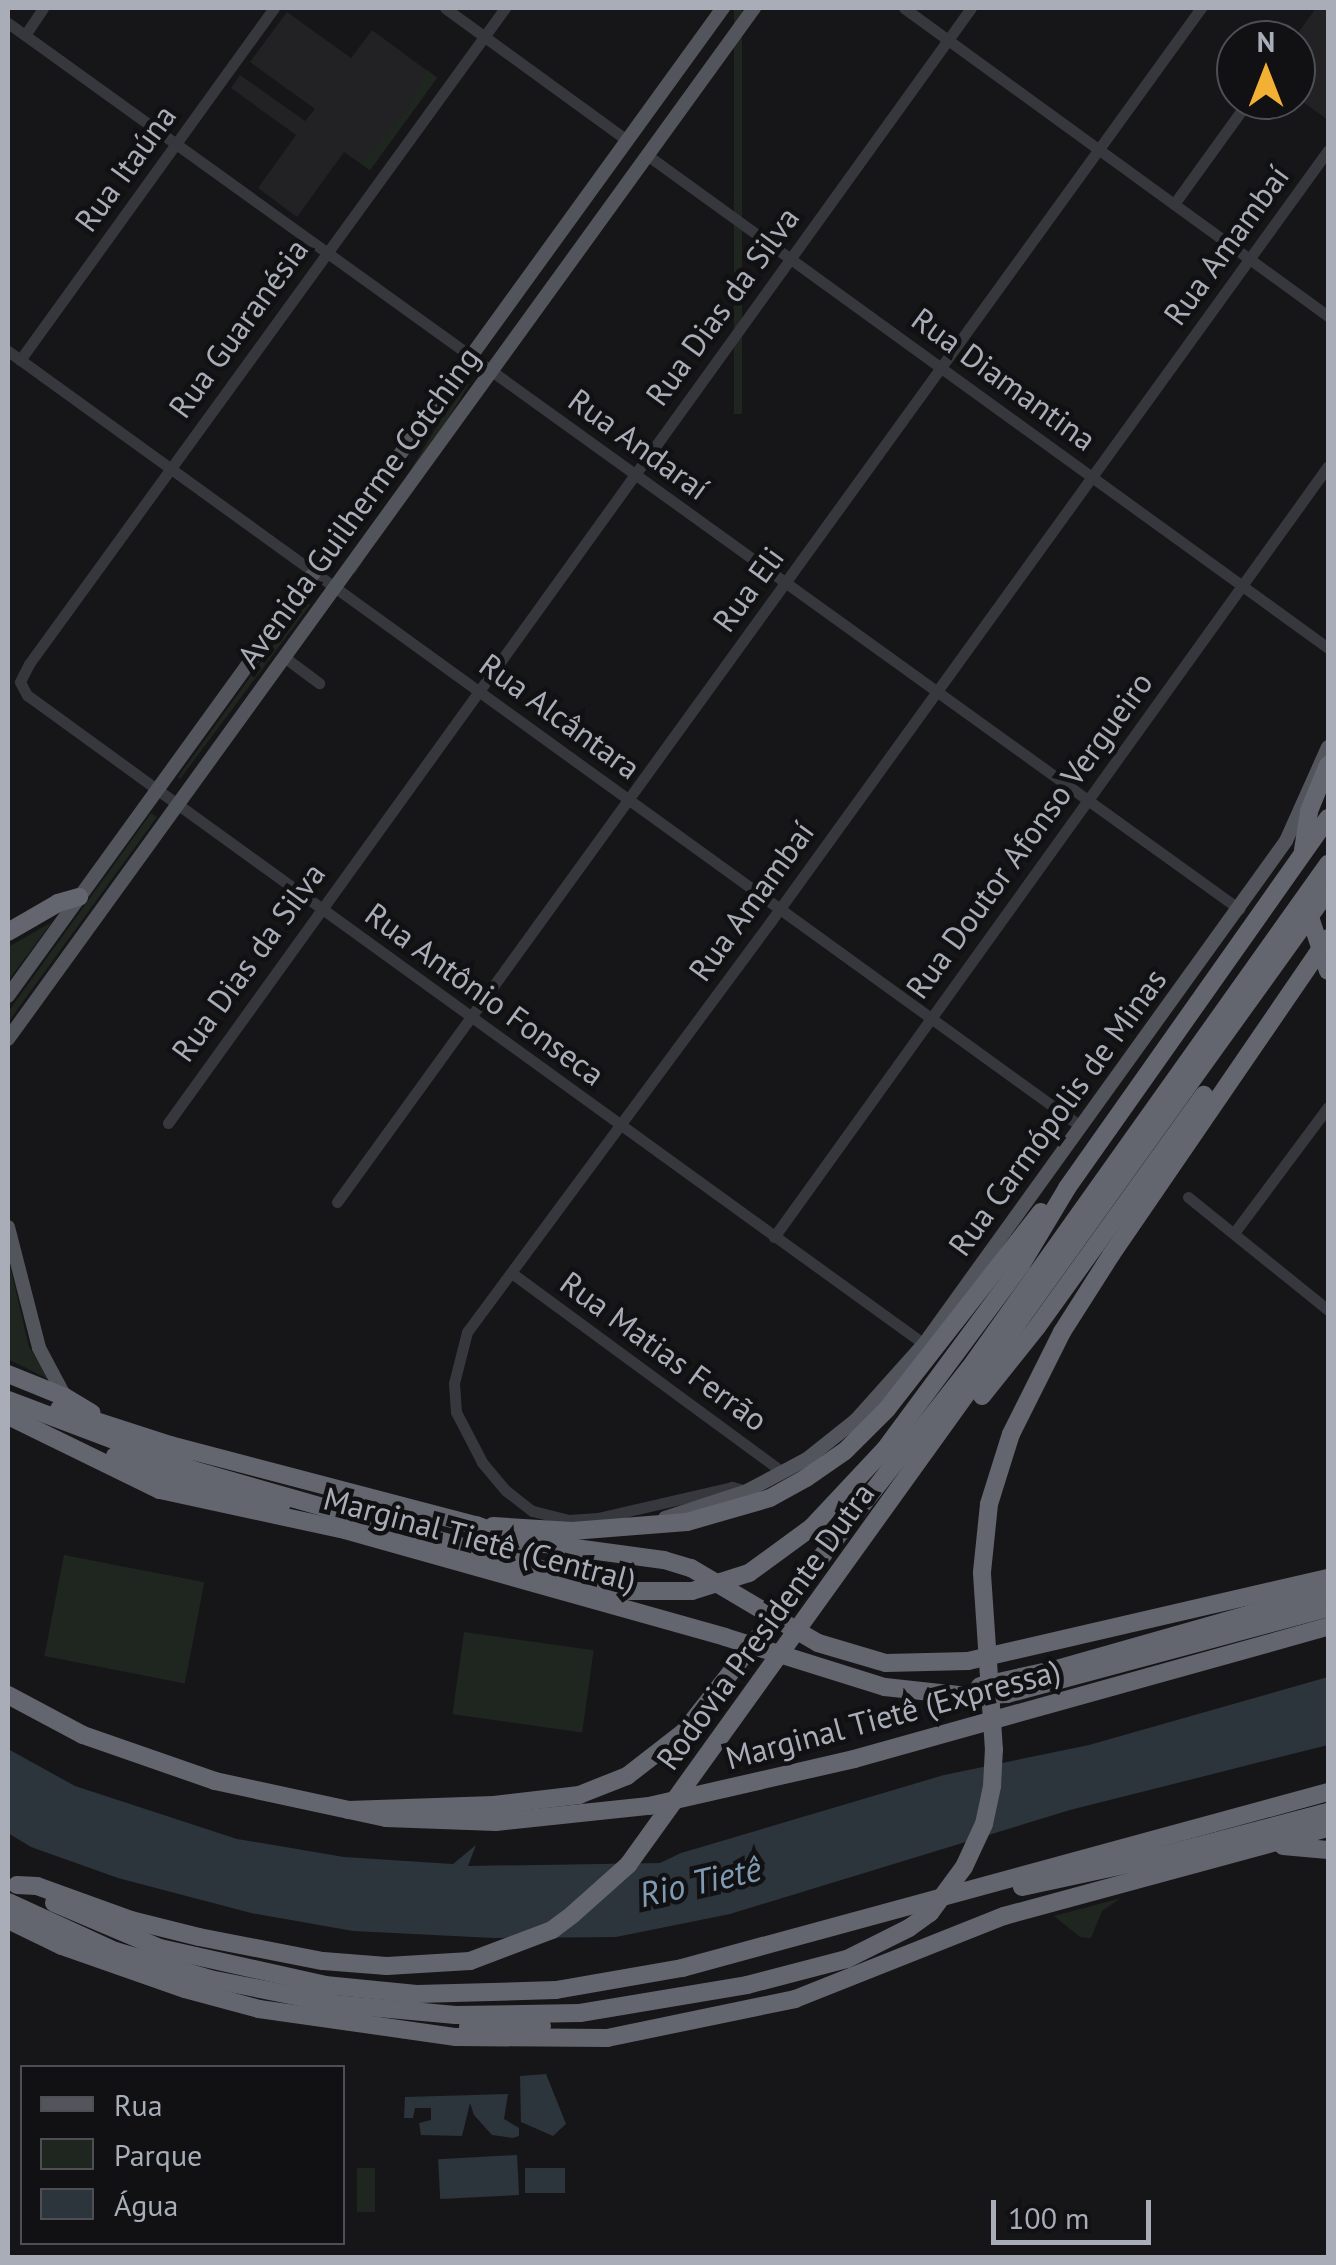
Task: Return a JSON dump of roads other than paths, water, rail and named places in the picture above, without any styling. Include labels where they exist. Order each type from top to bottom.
[{"type":"highway","points":[[1320,967],[1301,868],[1309,811],[1328,766]]},
{"type":"highway","points":[[8,1400],[122,1446],[604,1587],[648,1594],[692,1591],[749,1573],[812,1528],[885,1449],[1021,1264],[1067,1188],[1328,818]]},
{"type":"highway","points":[[1307,905],[1310,880],[1328,836]]},
{"type":"highway","name":"Rodovia Presidente Dutra","points":[[348,1810],[494,1805],[587,1793],[656,1757],[700,1712],[988,1344],[1328,864]]},
{"type":"highway","name":"Rodovia Presidente Dutra","points":[[12,1882],[37,1886],[131,1920],[279,1954],[387,1966],[470,1961],[552,1930],[628,1865],[1328,892]]},
{"type":"highway","points":[[9,930],[58,903],[80,897]]},
{"type":"highway","points":[[897,1495],[930,1462],[1037,1327],[1244,1039],[1328,936]]},
{"type":"highway","points":[[8,1902],[102,1946],[299,1999],[374,2009],[553,2014],[748,1985],[847,1959],[882,1944],[930,1913],[964,1867],[984,1824],[994,1750],[982,1599],[984,1538],[997,1472],[1062,1332],[1176,1156],[1320,967],[1328,936]]},
{"type":"highway","points":[[476,1524],[605,1530],[687,1522],[748,1506],[794,1484],[845,1451],[931,1358],[1046,1205],[1067,1188]]},
{"type":"highway","points":[[8,1374],[66,1396],[118,1429]]},
{"type":"highway","points":[[8,1392],[118,1429],[476,1524],[516,1540],[631,1554],[690,1568],[818,1644],[886,1663],[968,1661],[1328,1578]]},
{"type":"highway","name":"Marginal Tietê (Central)","points":[[8,1416],[94,1460],[176,1494],[362,1535],[725,1637],[858,1681],[946,1693],[1007,1687]]},
{"type":"highway","points":[[33,1426],[189,1484],[373,1522]]},
{"type":"highway","points":[[1007,1687],[1328,1592]]},
{"type":"highway","points":[[1050,1640],[1064,1642],[1291,1602]]},
{"type":"highway","points":[[1007,1687],[1328,1608]]},
{"type":"highway","name":"Marginal Tietê (Expressa)","points":[[8,1694],[71,1729],[139,1757],[229,1785],[386,1818],[496,1822],[648,1806],[854,1759],[1328,1628]]},
{"type":"highway","points":[[12,1882],[97,1925],[160,1948],[326,1985],[417,1994],[516,1993],[590,1986],[682,1968],[1328,1792]]},
{"type":"highway","points":[[992,1884],[1016,1888],[1133,1864],[1328,1812]]},
{"type":"highway","points":[[8,1920],[62,1946],[204,1996],[259,2009],[408,2032],[570,2040],[606,2038],[796,1999],[1004,1916],[1328,1828]]},
{"type":"highway","points":[[1268,1844],[1328,1850]]},
{"type":"highway","points":[[374,2009],[408,2004],[556,2001],[662,1983],[682,1968]]},
{"type":"highway","points":[[408,2032],[427,2026],[546,2026],[629,2018],[669,2010],[689,1996]]},
{"type":"main road","name":"Avenida Guilherme Cotching","points":[[8,996],[723,8]]},
{"type":"main road","name":"Avenida Guilherme Cotching","points":[[8,1039],[754,8]]},
{"type":"main road","name":"Rua Carmópolis de Minas","points":[[783,1472],[856,1420],[924,1344],[1286,842],[1328,746]]},
{"type":"main road","points":[[8,1227],[39,1348],[66,1396]]},
{"type":"main road","name":"Rua Amambaí","points":[[605,1530],[671,1516],[748,1491],[783,1472]]},
{"type":"street","points":[[25,34],[44,8]]},
{"type":"street","name":"Rua Itaúna","points":[[20,360],[274,8]]},
{"type":"street","points":[[445,8],[627,140]]},
{"type":"street","name":"Rua Guaranésia","points":[[20,682],[28,664],[505,8]]},
{"type":"street","points":[[904,8],[1328,316]]},
{"type":"street","name":"Rua Dias da Silva","points":[[168,1123],[971,8]]},
{"type":"street","name":"Rua Eli","points":[[337,1202],[1201,8]]},
{"type":"street","name":"Rua Andaraí","points":[[8,23],[1239,909]]},
{"type":"street","points":[[1174,204],[1235,120]]},
{"type":"street","name":"Rua Amambaí","points":[[748,1491],[732,1488],[646,1510],[569,1520],[532,1511],[506,1491],[464,1434],[456,1412],[454,1382],[466,1332],[513,1274],[780,909],[1328,150]]},
{"type":"street","name":"Rua Diamantina","points":[[647,155],[1328,648]]},
{"type":"street","name":"Rua Alcântara","points":[[8,351],[1080,1126]]},
{"type":"street","name":"Rua Doutor Afonso Vergueiro","points":[[774,1236],[1328,466]]},
{"type":"street","points":[[284,658],[320,681]]},
{"type":"street","name":"Rua Antônio Fonseca","points":[[20,682],[28,695],[156,790],[924,1344]]},
{"type":"street","points":[[1234,1234],[1328,1107]]},
{"type":"street","points":[[1188,1197],[1328,1310]]},
{"type":"street","name":"Rua Matias Ferrão","points":[[513,1274],[783,1472]]},
{"type":"water","name":"Rio Tietê","points":[[1328,1677],[1328,1745],[1070,1810],[730,1914],[616,1937],[494,1938],[353,1931],[251,1913],[118,1878],[31,1847],[8,1833],[8,1749],[75,1786],[237,1839],[344,1857],[453,1864],[476,1845],[468,1866],[660,1863],[681,1853],[944,1775],[1089,1745]]},
{"type":"water","points":[[546,2074],[566,2124],[553,2136],[521,2122],[520,2076]]},
{"type":"water","points":[[508,2094],[504,2119],[519,2128],[519,2136],[513,2138],[492,2135],[474,2115],[470,2103],[462,2136],[421,2135],[419,2123],[431,2120],[431,2108],[415,2108],[413,2118],[404,2118],[405,2097]]},
{"type":"water","points":[[517,2155],[519,2195],[440,2199],[438,2159]]},
{"type":"water","points":[[525,2168],[565,2168],[565,2193],[525,2193]]}]
